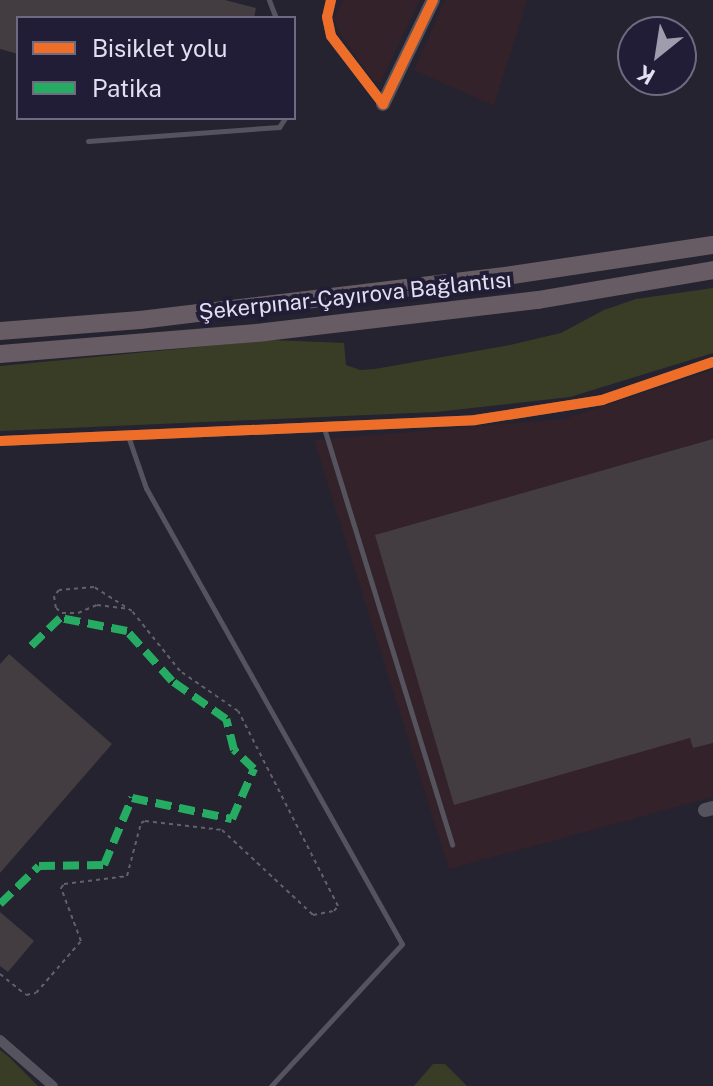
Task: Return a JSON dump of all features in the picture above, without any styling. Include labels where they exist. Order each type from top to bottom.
[{"type":"highway","name":"Şekerpınar-Çayırova Bağlantısı","points":[[5,331],[140,320],[512,275],[713,245]]},
{"type":"highway","name":"Şekerpınar-Çayırova Bağlantısı","points":[[0,354],[265,332],[538,300],[713,270]]},
{"type":"street","points":[[331,0],[327,17],[331,36],[383,104],[433,0]]},
{"type":"street","points":[[0,441],[475,420],[602,400],[713,362]]},
{"type":"street","points":[[0,1040],[53,1086]]},
{"type":"lane","points":[[88,141],[279,127],[284,120]]},
{"type":"lane","points":[[324,427],[452,845]]},
{"type":"lane","points":[[127,433],[146,488],[402,944],[271,1086]]},
{"type":"path","points":[[0,974],[26,995],[36,993],[81,941],[61,888],[64,884],[127,876],[141,823],[145,821],[222,830],[313,915],[334,911],[338,906],[238,711],[180,671],[128,609],[94,587],[59,590],[54,596],[56,608],[62,613],[78,613],[97,605],[128,609]]},
{"type":"shaded area","points":[[343,0],[420,0],[380,83],[373,80],[339,32],[334,18]]},
{"type":"shaded area","points":[[445,0],[527,0],[494,106],[414,70]]},
{"type":"shaded area","points":[[713,370],[713,797],[449,869],[314,440],[564,419]]},
{"type":"green space","points":[[713,288],[713,353],[570,397],[436,412],[0,431],[0,366],[271,340],[344,343],[346,365],[360,370],[375,369],[561,333],[604,310],[636,299]]},
{"type":"green space","points":[[0,1050],[9,1057],[38,1086],[0,1086]]},
{"type":"green space","points":[[433,1064],[445,1064],[467,1086],[414,1086]]},
{"type":"building","points":[[0,0],[225,0],[256,8],[254,16],[16,16],[16,53],[0,49]]},
{"type":"building","points":[[713,439],[713,743],[693,748],[690,738],[454,805],[375,535]]},
{"type":"building","points":[[9,654],[112,744],[0,873],[0,664]]},
{"type":"building","points":[[0,912],[34,941],[8,972],[0,966]]},
{"type":"marked path","points":[[0,904],[39,866],[104,865],[132,798],[232,819],[254,769],[234,750],[226,719],[172,681],[127,631],[60,618],[28,649]]},
{"type":"cycle path","points":[[331,0],[327,17],[331,36],[383,104],[433,0]]},
{"type":"cycle path","points":[[0,441],[475,420],[602,400],[713,362]]}]
